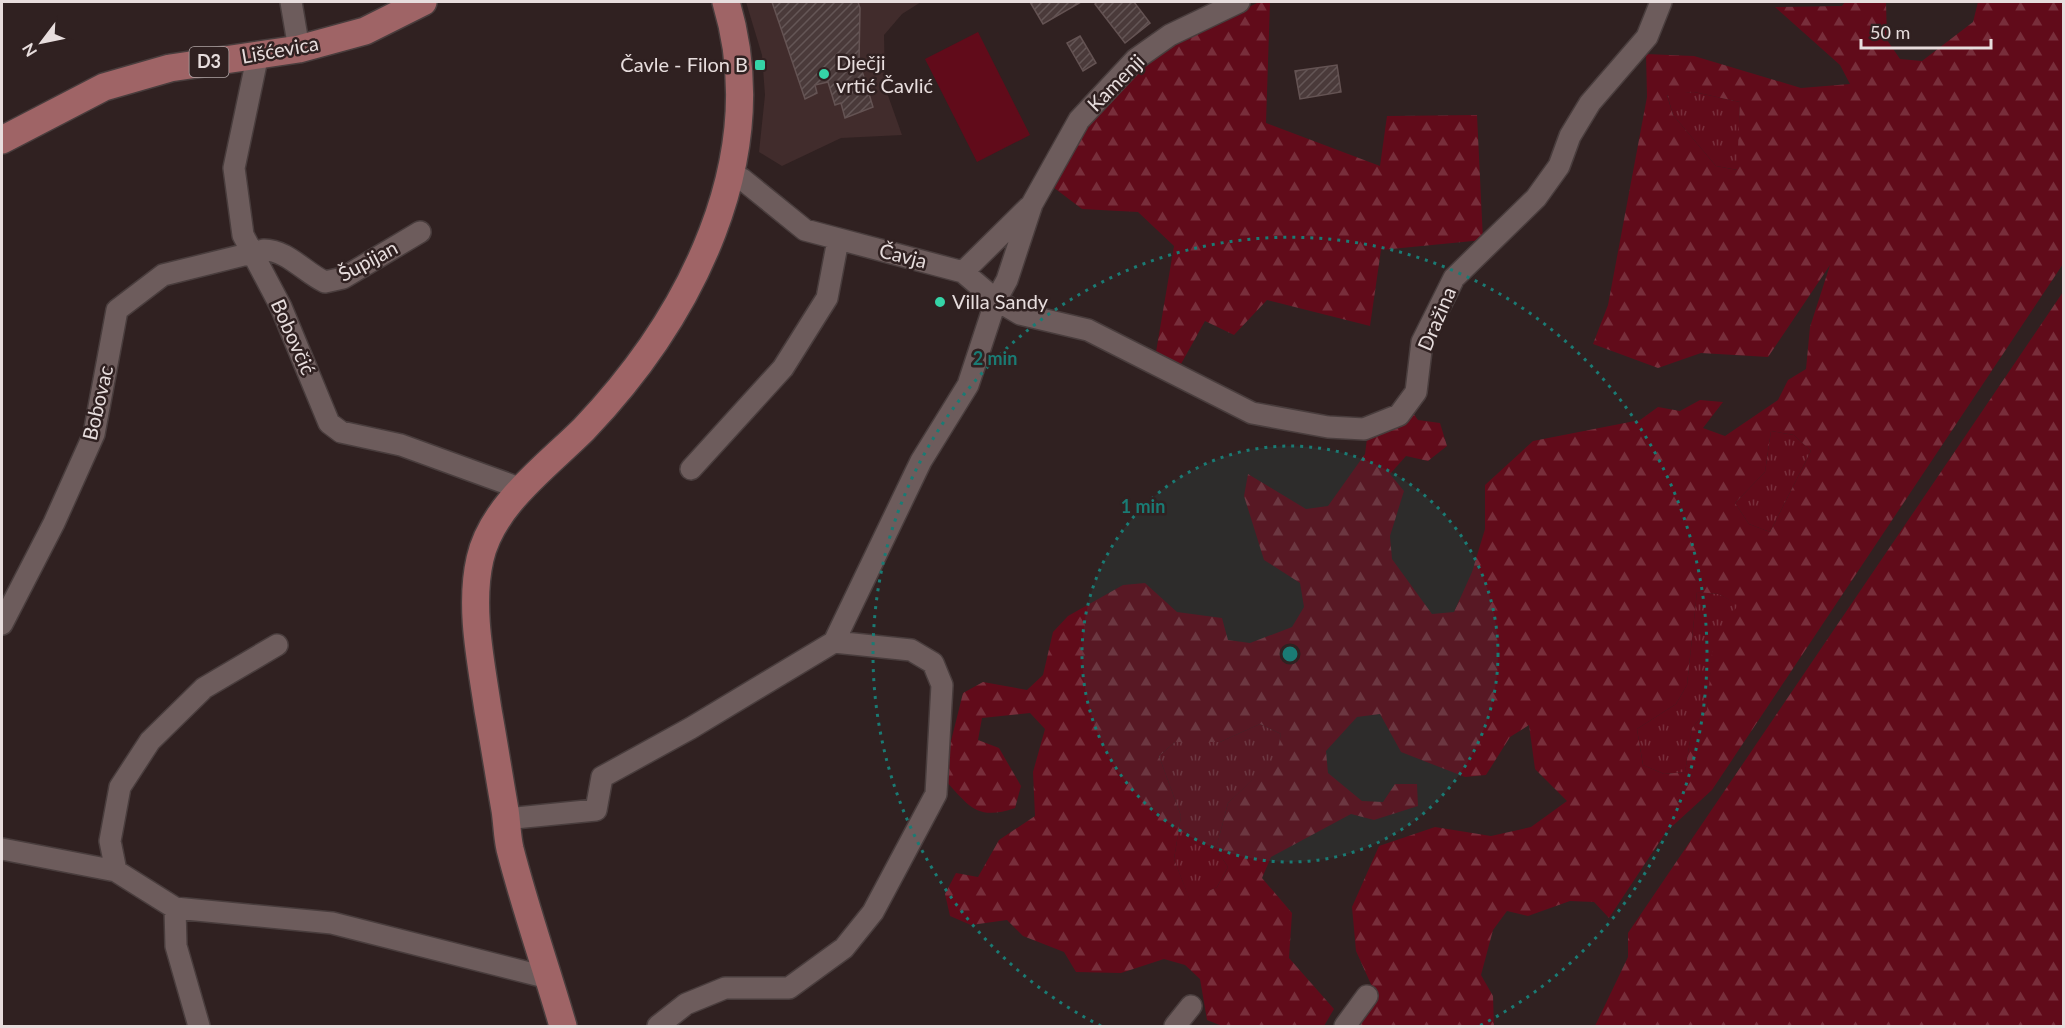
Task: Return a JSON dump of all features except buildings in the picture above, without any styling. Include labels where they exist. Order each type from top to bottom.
[{"type":"main road","name":"Lišćevica","points":[[2,140],[104,87],[170,68],[299,49],[365,31],[423,2]]},
{"type":"main road","points":[[563,1026],[510,846],[480,661],[476,586],[480,557],[496,522],[522,489],[598,414],[639,367],[693,278],[714,231],[730,175],[740,116],[739,71],[726,2]]},
{"type":"street","points":[[291,2],[299,49]]},
{"type":"street","name":"Kamenji","points":[[996,300],[1007,280],[1032,204],[1078,120],[1136,59],[1170,35],[1239,2]]},
{"type":"street","name":"Dražina","points":[[996,300],[1020,314],[1088,330],[1252,413],[1328,427],[1364,429],[1399,415],[1416,392],[1422,342],[1454,278],[1536,198],[1559,166],[1570,136],[1590,103],[1647,37],[1660,2]]},
{"type":"street","name":"Bobovčić","points":[[258,54],[234,168],[243,235],[250,253],[281,307],[329,423],[340,432],[401,445],[522,489]]},
{"type":"street","name":"Čavja","points":[[730,175],[742,179],[805,230],[963,272],[996,300]]},
{"type":"street","name":"Kamenji","points":[[963,272],[1032,204]]},
{"type":"street","name":"Šupijan","points":[[250,253],[274,250],[325,282],[343,278],[420,232]]},
{"type":"street","points":[[691,469],[783,368],[827,298],[838,240]]},
{"type":"street","name":"Bobovac","points":[[2,624],[54,523],[94,434],[117,310],[163,275],[250,253]]},
{"type":"street","points":[[506,819],[596,810],[602,777],[691,728],[834,642],[921,461],[968,384],[996,300]]},
{"type":"street","points":[[658,1026],[686,1004],[724,988],[789,988],[844,948],[873,912],[936,794],[942,685],[933,663],[911,650],[834,642]]},
{"type":"street","points":[[116,871],[110,841],[120,787],[150,741],[204,688],[277,645]]},
{"type":"street","points":[[2,849],[116,871],[175,908],[332,923],[549,978]]},
{"type":"street","points":[[175,908],[176,946],[199,1026]]},
{"type":"street","points":[[1346,1026],[1367,996]]},
{"type":"street","points":[[1175,1026],[1191,1006]]},
{"type":"shaded area","name":"Dječji vrtić Čavlić","points":[[746,2],[921,2],[902,14],[884,35],[885,87],[902,135],[841,138],[782,166],[759,152],[765,95],[762,55]]},
{"type":"green space","points":[[1259,2],[1270,2],[1266,123],[1380,166],[1387,116],[1477,115],[1483,240],[1381,250],[1370,326],[1267,300],[1234,335],[1205,321],[1181,364],[1156,352],[1174,246],[1138,212],[1082,209],[1049,184],[1087,121],[1145,59]]},
{"type":"green space","points":[[1845,2],[1886,2],[1887,40],[1900,59],[1922,61],[1973,22],[1978,2],[2063,2],[2063,264],[1712,790],[1666,832],[1609,918],[1594,902],[1570,901],[1528,916],[1507,911],[1493,930],[1481,975],[1493,996],[1494,1026],[1339,1026],[1374,991],[1356,951],[1352,907],[1379,846],[1435,827],[1491,836],[1531,827],[1567,801],[1535,769],[1529,725],[1510,737],[1486,775],[1465,777],[1401,752],[1380,714],[1357,717],[1326,751],[1328,773],[1362,801],[1383,802],[1395,784],[1417,784],[1418,806],[1374,820],[1351,814],[1271,857],[1262,878],[1292,913],[1289,958],[1334,1009],[1324,1026],[1222,1026],[1207,1020],[1200,979],[1185,965],[1164,959],[1121,973],[1076,972],[1064,952],[1023,936],[1007,920],[971,925],[950,916],[945,894],[956,873],[978,877],[999,840],[1035,816],[1033,772],[1045,729],[1030,713],[982,718],[978,740],[999,748],[1021,786],[1015,808],[990,813],[973,808],[942,777],[963,693],[983,682],[1027,690],[1043,675],[1053,632],[1068,616],[1123,585],[1145,583],[1177,612],[1222,618],[1228,640],[1250,643],[1292,627],[1304,607],[1300,583],[1264,560],[1244,496],[1248,474],[1306,509],[1328,506],[1365,454],[1368,431],[1413,413],[1418,420],[1440,423],[1447,446],[1428,461],[1406,456],[1390,474],[1404,491],[1390,536],[1392,559],[1432,614],[1454,612],[1472,572],[1485,529],[1485,485],[1533,441],[1640,420],[1658,407],[1680,411],[1700,400],[1723,402],[1703,428],[1725,436],[1778,400],[1788,380],[1806,369],[1810,327],[1830,265],[1768,357],[1701,353],[1658,368],[1593,344],[1608,305],[1647,97],[1646,54],[1694,56],[1801,88],[1850,84],[1840,65],[1775,7],[1842,6]],"holes":[[[1694,92],[1740,102],[1737,170],[1716,166],[1673,115],[1667,95]],[[1771,431],[1794,435],[1811,451],[1770,532],[1749,524],[1735,503],[1765,472]],[[1697,592],[1719,594],[1738,605],[1713,642],[1707,710],[1692,728],[1685,772],[1664,774],[1643,765],[1637,729],[1676,704],[1687,685]],[[1260,724],[1281,734],[1276,757],[1228,803],[1216,849],[1228,867],[1217,887],[1190,900],[1174,859],[1181,816],[1159,756],[1175,742],[1220,742]]]},
{"type":"green space","points":[[978,32],[1030,135],[977,162],[925,59]]},
{"type":"green space","points":[[1694,92],[1740,102],[1738,170],[1716,166],[1673,115],[1667,94]]},
{"type":"green space","points":[[2063,292],[2063,1026],[1595,1026],[1628,957],[1628,933]]},
{"type":"green space","points":[[1771,431],[1794,435],[1811,451],[1770,532],[1749,524],[1735,503],[1765,472]]},
{"type":"green space","points":[[1697,592],[1719,594],[1739,605],[1714,642],[1707,710],[1692,728],[1685,772],[1664,774],[1643,765],[1637,729],[1676,704],[1687,685]]},
{"type":"green space","points":[[1260,724],[1281,734],[1277,757],[1228,803],[1216,849],[1228,867],[1217,887],[1190,901],[1174,859],[1181,816],[1159,756],[1175,742],[1220,742]]},
{"type":"place","name":"Čavle - Filon B","points":[[760,65]]},
{"type":"place","name":"Dječji vrtić Čavlić","points":[[824,74]]},
{"type":"place","name":"Villa Sandy","points":[[940,302]]}]
